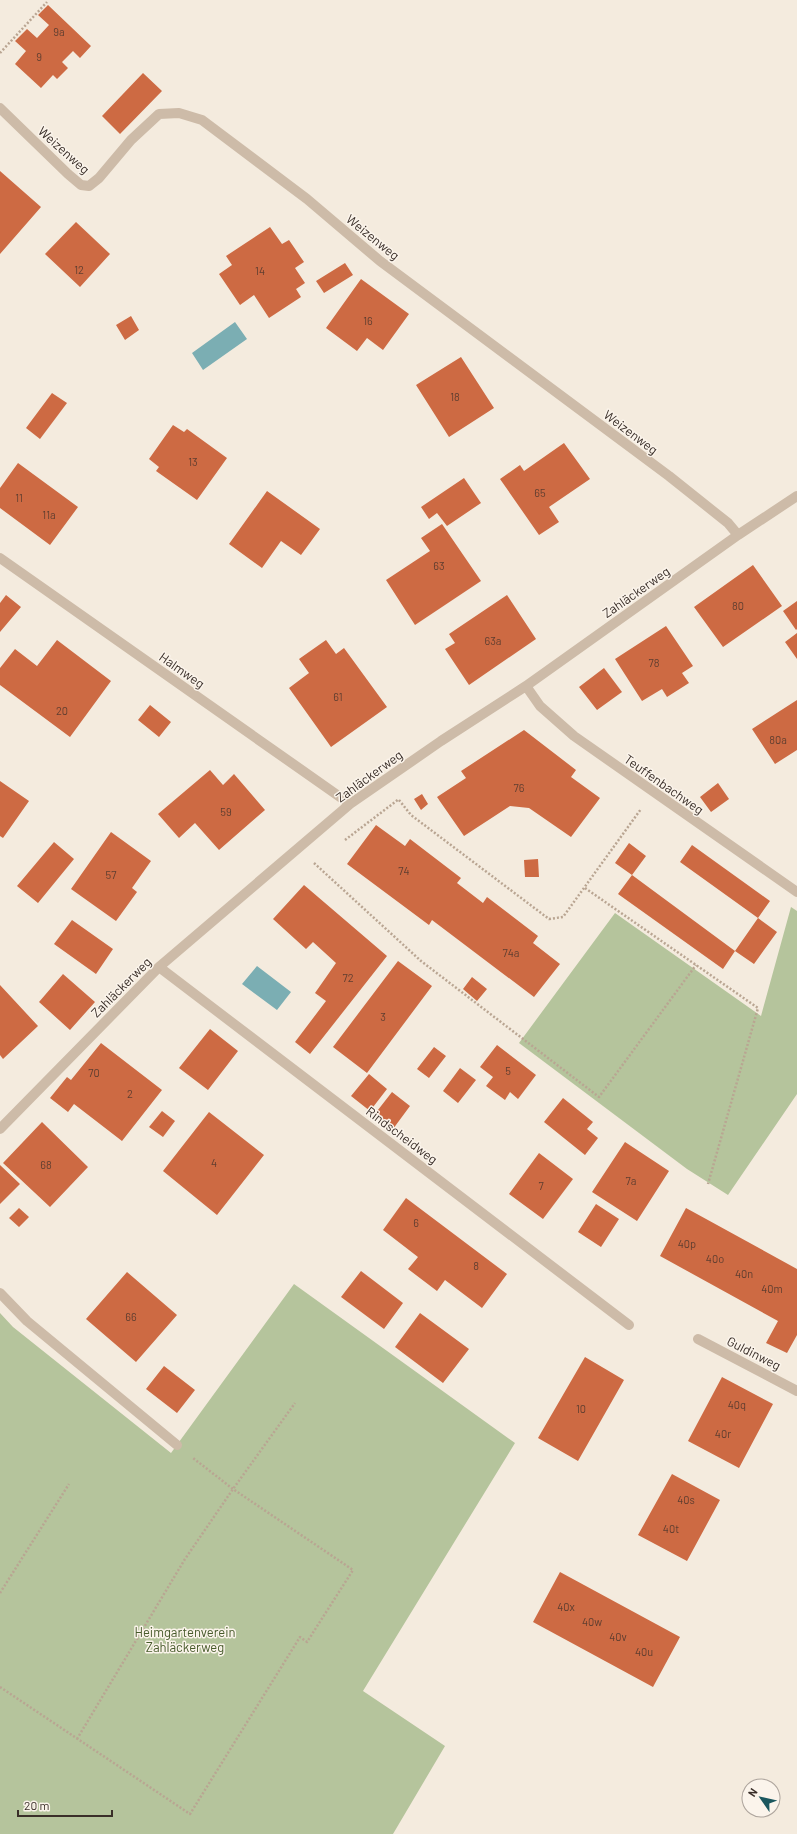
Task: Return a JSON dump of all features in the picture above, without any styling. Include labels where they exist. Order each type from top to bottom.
[{"type":"street","name":"Weizenweg","points":[[0,108],[68,174],[81,185],[89,186],[99,178],[131,140],[159,114],[179,113],[202,120],[307,199],[380,261],[668,476],[728,523],[738,535]]},
{"type":"street","name":"Zahläckerweg","points":[[0,1129],[159,967],[350,804],[441,741],[526,686],[738,535],[797,496]]},
{"type":"street","name":"Halmweg","points":[[0,558],[350,804]]},
{"type":"street","name":"Teuffenbachweg","points":[[526,686],[540,706],[574,736],[797,892]]},
{"type":"street","name":"Rindscheidweg","points":[[159,967],[629,1325]]},
{"type":"street","points":[[0,1294],[27,1321],[177,1445]]},
{"type":"street","name":"Guldinweg","points":[[698,1339],[797,1391]]},
{"type":"path","points":[[0,53],[47,2]]},
{"type":"path","points":[[384,780],[411,815],[549,919],[563,917],[653,791]]},
{"type":"path","points":[[338,844],[399,799]]},
{"type":"path","points":[[320,858],[314,862],[421,961],[599,1097],[696,965]]},
{"type":"path","points":[[585,888],[758,1008],[708,1184]]},
{"type":"path","points":[[78,1739],[185,1559],[295,1403]]},
{"type":"path","points":[[0,1687],[190,1814],[300,1637],[307,1642],[352,1570],[233,1489],[177,1445]]},
{"type":"path","points":[[0,1593],[69,1484]]},
{"type":"green space","points":[[791,907],[797,911],[797,1094],[728,1195],[687,1169],[519,1043],[615,913],[761,1016]]},
{"type":"green space","name":"Heimgartenverein Zahläckerweg","points":[[294,1284],[515,1443],[363,1691],[445,1746],[393,1834],[0,1834],[0,1313],[13,1327],[171,1453]]},
{"type":"water","points":[[235,322],[247,339],[203,370],[192,353]]},
{"type":"water","points":[[257,966],[291,992],[277,1010],[242,984]]},
{"type":"building","points":[[48,5],[91,46],[80,58],[73,51],[62,62],[68,68],[57,79],[53,75],[41,88],[15,64],[26,51],[15,41],[27,29],[37,38],[49,25],[38,15]]},
{"type":"building","points":[[143,73],[162,91],[120,134],[102,116]]},
{"type":"building","points":[[0,171],[41,207],[0,254]]},
{"type":"building","points":[[76,222],[110,254],[80,287],[45,254]]},
{"type":"building","points":[[270,227],[282,244],[289,240],[304,262],[295,268],[305,283],[296,289],[301,297],[269,318],[254,295],[240,305],[219,274],[232,265],[226,256]]},
{"type":"building","points":[[345,263],[353,275],[324,293],[316,281]]},
{"type":"building","points":[[361,279],[409,314],[383,350],[367,338],[357,351],[326,328]]},
{"type":"building","points":[[131,316],[139,330],[125,340],[116,325]]},
{"type":"building","points":[[461,357],[494,408],[449,437],[416,385]]},
{"type":"building","points":[[52,393],[67,403],[40,439],[26,428]]},
{"type":"building","points":[[173,425],[184,432],[187,429],[227,458],[197,500],[156,471],[159,467],[149,459]]},
{"type":"building","points":[[564,443],[590,479],[549,507],[559,522],[539,535],[500,479],[520,465],[524,471]]},
{"type":"building","points":[[18,463],[78,507],[50,545],[0,508],[0,488]]},
{"type":"building","points":[[464,478],[481,503],[447,526],[437,513],[429,519],[421,507]]},
{"type":"building","points":[[267,491],[320,529],[301,555],[281,541],[262,568],[229,544]]},
{"type":"building","points":[[442,524],[481,581],[415,625],[386,580],[430,551],[421,538]]},
{"type":"building","points":[[753,565],[782,606],[723,647],[694,607]]},
{"type":"building","points":[[6,595],[21,607],[0,632],[0,603]]},
{"type":"building","points":[[507,595],[536,639],[469,685],[445,649],[455,643],[449,634]]},
{"type":"building","points":[[797,601],[797,629],[796,630],[783,611]]},
{"type":"building","points":[[666,626],[693,666],[682,673],[689,683],[667,697],[662,689],[642,701],[615,659]]},
{"type":"building","points":[[797,633],[797,659],[785,642]]},
{"type":"building","points":[[57,640],[111,681],[70,737],[0,685],[0,668],[15,649],[37,666]]},
{"type":"building","points":[[326,640],[336,654],[344,648],[387,707],[331,747],[289,688],[309,673],[299,659]]},
{"type":"building","points":[[604,668],[622,692],[597,710],[579,687]]},
{"type":"building","points":[[797,700],[797,750],[775,764],[752,729]]},
{"type":"building","points":[[150,705],[171,722],[159,737],[138,720]]},
{"type":"building","points":[[524,730],[576,770],[571,777],[600,798],[571,837],[529,808],[510,806],[464,836],[437,797],[466,778],[461,771]]},
{"type":"building","points":[[210,770],[223,785],[234,774],[265,810],[219,850],[195,823],[179,838],[158,814]]},
{"type":"building","points":[[0,781],[29,801],[3,838],[0,836]]},
{"type":"building","points":[[718,783],[729,799],[711,812],[700,797]]},
{"type":"building","points":[[422,794],[428,804],[421,810],[414,799]]},
{"type":"building","points":[[376,825],[405,846],[410,839],[461,878],[457,883],[483,903],[487,897],[538,936],[533,943],[560,964],[534,997],[432,920],[429,925],[347,864]]},
{"type":"building","points":[[111,832],[151,861],[132,888],[137,892],[116,921],[71,889]]},
{"type":"building","points":[[54,842],[74,859],[38,903],[17,886]]},
{"type":"building","points":[[629,843],[646,856],[632,875],[615,863]]},
{"type":"building","points":[[692,845],[770,901],[758,918],[680,862]]},
{"type":"building","points":[[538,859],[539,877],[525,877],[524,860]]},
{"type":"building","points":[[632,875],[735,951],[723,969],[618,894]]},
{"type":"building","points":[[304,885],[387,956],[310,1054],[295,1042],[326,1001],[315,993],[336,963],[313,942],[306,949],[273,919]]},
{"type":"building","points":[[758,918],[777,932],[754,964],[735,951]]},
{"type":"building","points":[[72,920],[113,949],[96,974],[54,944]]},
{"type":"building","points":[[398,961],[432,986],[367,1073],[333,1047]]},
{"type":"building","points":[[63,974],[95,1002],[70,1030],[39,1002]]},
{"type":"building","points":[[472,977],[487,989],[477,1001],[463,989]]},
{"type":"building","points":[[0,985],[38,1026],[3,1059],[0,1055]]},
{"type":"building","points":[[210,1029],[238,1051],[208,1090],[179,1068]]},
{"type":"building","points":[[101,1043],[162,1090],[122,1141],[74,1104],[68,1112],[50,1098],[67,1077],[71,1080]]},
{"type":"building","points":[[497,1045],[536,1075],[518,1099],[510,1092],[505,1100],[486,1086],[493,1077],[480,1067]]},
{"type":"building","points":[[434,1047],[446,1056],[429,1078],[417,1069]]},
{"type":"building","points":[[460,1068],[476,1080],[458,1103],[443,1091]]},
{"type":"building","points":[[369,1074],[387,1089],[370,1111],[351,1096]]},
{"type":"building","points":[[392,1092],[410,1106],[393,1129],[374,1115]]},
{"type":"building","points":[[563,1098],[593,1122],[587,1129],[598,1138],[585,1155],[544,1122]]},
{"type":"building","points":[[162,1111],[175,1121],[163,1137],[149,1127]]},
{"type":"building","points":[[209,1112],[264,1155],[217,1215],[163,1171]]},
{"type":"building","points":[[42,1122],[88,1167],[50,1207],[3,1163]]},
{"type":"building","points":[[625,1142],[669,1171],[637,1221],[592,1192]]},
{"type":"building","points":[[539,1153],[573,1179],[543,1219],[509,1194]]},
{"type":"building","points":[[0,1165],[20,1184],[0,1204]]},
{"type":"building","points":[[406,1198],[507,1274],[482,1308],[445,1280],[437,1291],[408,1269],[418,1257],[383,1230]]},
{"type":"building","points":[[596,1204],[619,1219],[601,1247],[578,1232]]},
{"type":"building","points":[[19,1208],[29,1217],[19,1227],[9,1218]]},
{"type":"building","points":[[686,1208],[797,1269],[797,1335],[787,1353],[766,1343],[778,1321],[660,1256]]},
{"type":"building","points":[[361,1271],[403,1303],[384,1329],[341,1297]]},
{"type":"building","points":[[127,1272],[177,1315],[136,1362],[86,1319]]},
{"type":"building","points":[[420,1313],[469,1349],[443,1383],[395,1347]]},
{"type":"building","points":[[585,1357],[624,1380],[578,1461],[538,1438]]},
{"type":"building","points":[[164,1366],[195,1390],[177,1413],[146,1389]]},
{"type":"building","points":[[722,1377],[773,1404],[739,1468],[688,1441]]},
{"type":"building","points":[[672,1474],[720,1500],[687,1561],[638,1535]]},
{"type":"building","points":[[560,1572],[680,1637],[653,1687],[533,1622]]}]
